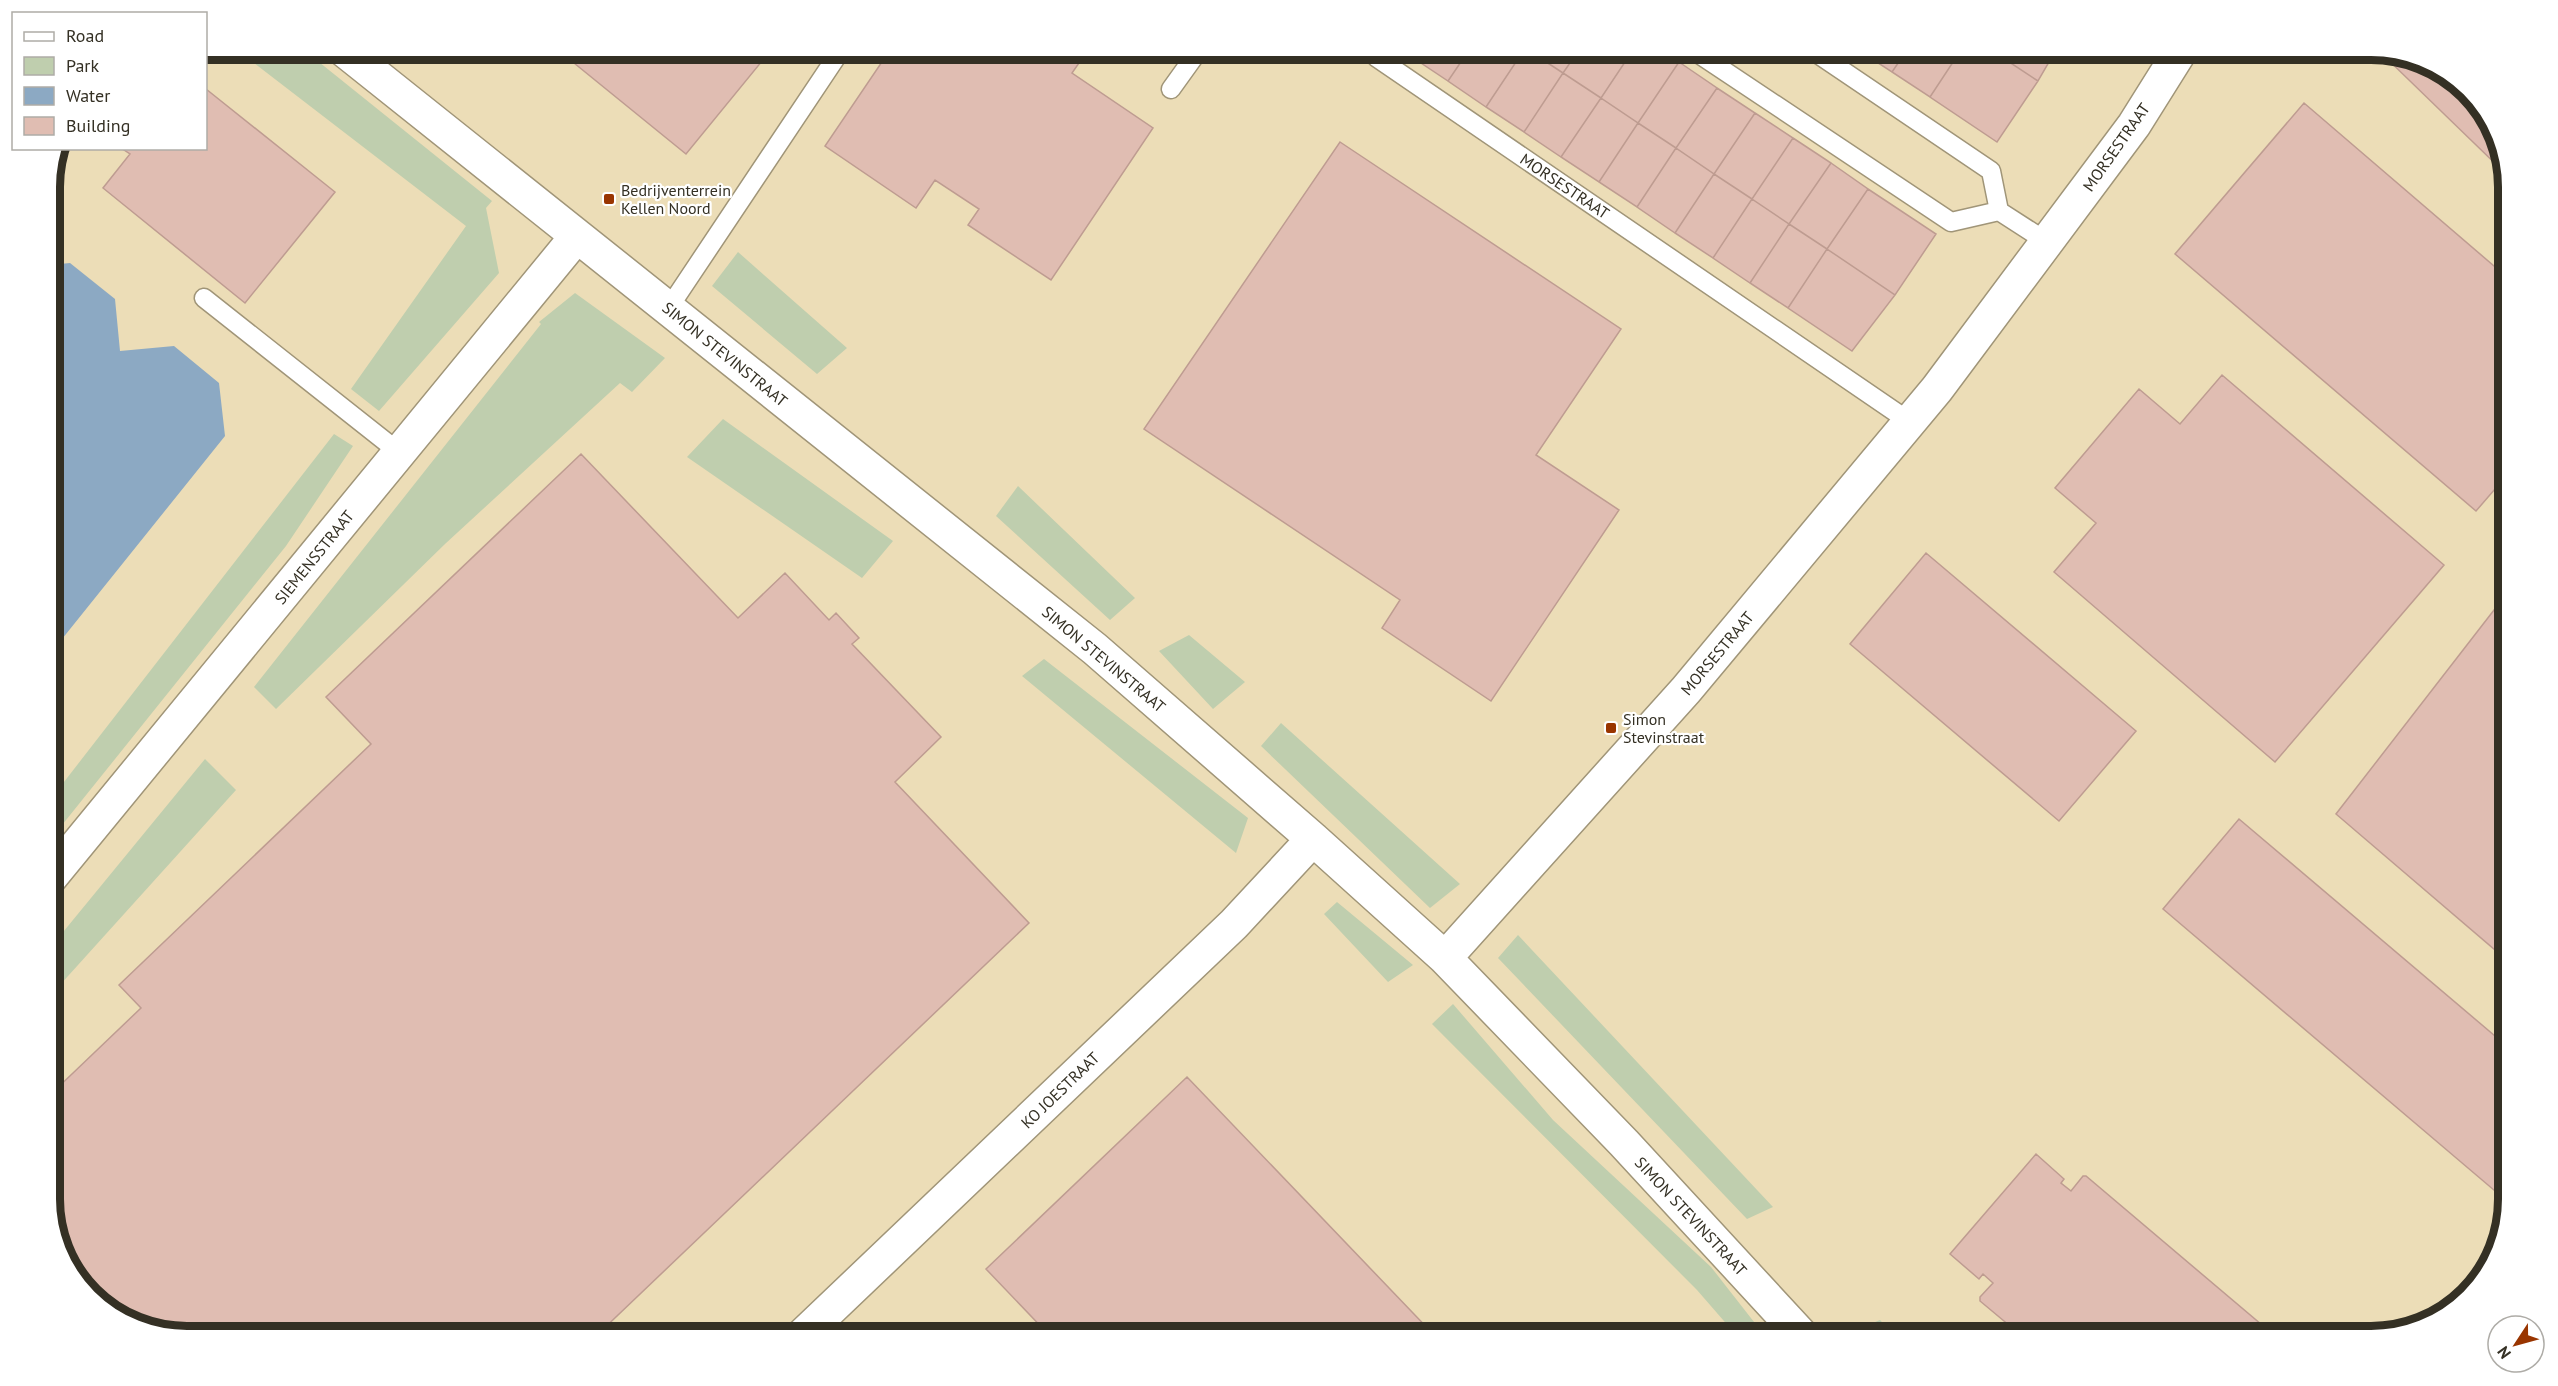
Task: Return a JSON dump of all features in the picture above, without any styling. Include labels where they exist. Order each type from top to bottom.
[{"type":"street","name":"SIMON STEVINSTRAAT","points":[[357,60],[1095,649],[1313,840],[1445,958],[1624,1143],[1793,1326]]},
{"type":"street","name":"MORSESTRAAT","points":[[1445,958],[1686,690],[1938,389],[2134,125],[2175,60]]},
{"type":"street","name":"SIEMENSSTRAAT","points":[[60,867],[577,236]]},
{"type":"street","name":"KO JOESTRAAT","points":[[812,1326],[1234,924],[1313,840]]},
{"type":"lane","points":[[668,309],[834,60]]},
{"type":"lane","points":[[1171,89],[1192,60]]},
{"type":"lane","name":"MORSESTRAAT","points":[[1380,60],[1910,422]]},
{"type":"lane","points":[[1708,60],[1951,222],[2000,211]]},
{"type":"lane","points":[[1827,60],[1991,171],[2000,211],[2047,242]]},
{"type":"lane","points":[[204,298],[400,453]]},
{"type":"shaded area","points":[[207,60],[2371,60],[2404,64],[2427,73],[2455,91],[2477,116],[2491,146],[2498,178],[2498,1199],[2494,1232],[2485,1255],[2467,1283],[2435,1309],[2404,1322],[2371,1326],[178,1326],[162,1324],[131,1313],[103,1295],[81,1270],[67,1240],[60,1208],[60,178],[66,150],[207,150]]},
{"type":"green space","points":[[250,60],[316,60],[492,201],[486,208],[499,273],[379,411],[351,389],[466,226]]},
{"type":"green space","points":[[738,252],[847,348],[817,374],[712,286]]},
{"type":"green space","points":[[575,293],[665,358],[632,392],[620,383],[445,544],[276,709],[254,687],[541,324],[539,322]]},
{"type":"green space","points":[[723,419],[893,541],[862,578],[687,457]]},
{"type":"green space","points":[[334,434],[353,446],[286,546],[60,828],[60,787]]},
{"type":"green space","points":[[1018,486],[1135,598],[1110,620],[996,516]]},
{"type":"green space","points":[[1189,635],[1245,682],[1213,709],[1159,651]]},
{"type":"green space","points":[[1044,659],[1248,818],[1236,853],[1022,676]]},
{"type":"green space","points":[[1281,723],[1460,884],[1430,908],[1261,746]]},
{"type":"green space","points":[[205,759],[236,790],[60,985],[60,936]]},
{"type":"green space","points":[[1337,902],[1413,965],[1388,982],[1324,914]]},
{"type":"green space","points":[[1518,935],[1773,1207],[1747,1219],[1498,958]]},
{"type":"green space","points":[[1453,1004],[1553,1120],[1711,1267],[1757,1326],[1728,1326],[1697,1290],[1432,1024]]},
{"type":"green space","points":[[1880,1320],[1886,1326],[1866,1326]]},
{"type":"water","points":[[70,263],[115,299],[120,351],[174,346],[219,383],[225,436],[60,642],[60,264]]},
{"type":"building","points":[[577,60],[763,60],[686,154],[574,63]]},
{"type":"building","points":[[883,60],[1081,60],[1072,73],[1153,128],[1051,280],[968,225],[979,209],[935,180],[916,208],[825,146]]},
{"type":"building","points":[[1416,60],[1462,60],[1448,81]]},
{"type":"building","points":[[1462,60],[1517,60],[1486,107],[1448,81]]},
{"type":"building","points":[[1517,60],[1543,60],[1563,73],[1524,132],[1486,107]]},
{"type":"building","points":[[1543,60],[1572,60],[1563,73]]},
{"type":"building","points":[[1572,60],[1626,60],[1601,98],[1563,73]]},
{"type":"building","points":[[1626,60],[1676,60],[1679,62],[1638,123],[1601,98]]},
{"type":"building","points":[[1873,60],[1900,60],[1892,72]]},
{"type":"building","points":[[1900,60],[1954,60],[1930,97],[1892,72]]},
{"type":"building","points":[[1954,60],[2006,60],[2038,81],[1997,142],[1930,97]]},
{"type":"building","points":[[2006,60],[2050,60],[2038,81]]},
{"type":"building","points":[[2390,61],[2427,73],[2455,91],[2477,116],[2491,146],[2496,165]]},
{"type":"building","points":[[1679,62],[1717,88],[1676,148],[1638,123]]},
{"type":"building","points":[[1563,73],[1601,98],[1561,157],[1524,132]]},
{"type":"building","points":[[1717,88],[1755,113],[1714,174],[1676,148]]},
{"type":"building","points":[[207,90],[335,192],[245,303],[103,188],[130,154],[124,150],[207,150]]},
{"type":"building","points":[[1601,98],[1638,123],[1599,182],[1561,157]]},
{"type":"building","points":[[2304,103],[2498,269],[2498,486],[2476,511],[2175,254]]},
{"type":"building","points":[[1755,113],[1793,138],[1752,199],[1714,174]]},
{"type":"building","points":[[1638,123],[1676,148],[1637,207],[1599,182]]},
{"type":"building","points":[[1793,138],[1831,163],[1789,224],[1752,199]]},
{"type":"building","points":[[1340,142],[1621,329],[1536,455],[1619,510],[1491,701],[1382,628],[1400,600],[1144,429]]},
{"type":"building","points":[[1676,148],[1714,174],[1675,233],[1637,207]]},
{"type":"building","points":[[1831,163],[1868,189],[1827,249],[1789,224]]},
{"type":"building","points":[[1714,174],[1752,199],[1713,258],[1675,233]]},
{"type":"building","points":[[1868,189],[1936,234],[1895,295],[1827,249]]},
{"type":"building","points":[[1752,199],[1789,224],[1750,283],[1713,258]]},
{"type":"building","points":[[1789,224],[1827,249],[1788,308],[1750,283]]},
{"type":"building","points":[[1827,249],[1895,295],[1852,351],[1788,308]]},
{"type":"building","points":[[2222,375],[2444,565],[2275,762],[2054,572],[2096,523],[2055,488],[2139,389],[2180,424]]},
{"type":"building","points":[[581,454],[738,618],[785,573],[829,620],[836,613],[859,638],[852,644],[941,737],[895,782],[1029,923],[606,1326],[178,1326],[146,1319],[116,1305],[91,1283],[81,1270],[67,1240],[60,1208],[60,1085],[141,1008],[119,985],[371,744],[326,697]]},
{"type":"building","points":[[1926,553],[2136,731],[2059,821],[1850,644]]},
{"type":"building","points":[[2498,605],[2498,952],[2336,814]]},
{"type":"building","points":[[2239,819],[2498,1039],[2498,1194],[2163,909]]},
{"type":"building","points":[[1187,1077],[1425,1326],[1040,1326],[986,1269]]},
{"type":"building","points":[[2036,1154],[2064,1179],[2061,1183],[2071,1191],[2083,1176],[2086,1176],[2263,1326],[2010,1326],[1980,1301],[1980,1297],[1993,1283],[1983,1274],[1979,1279],[1950,1254]]},
{"type":"place","name":"Bedrijventerrein Kellen Noord","points":[[609,199]]},
{"type":"place","name":"Simon Stevinstraat","points":[[1611,728]]}]
